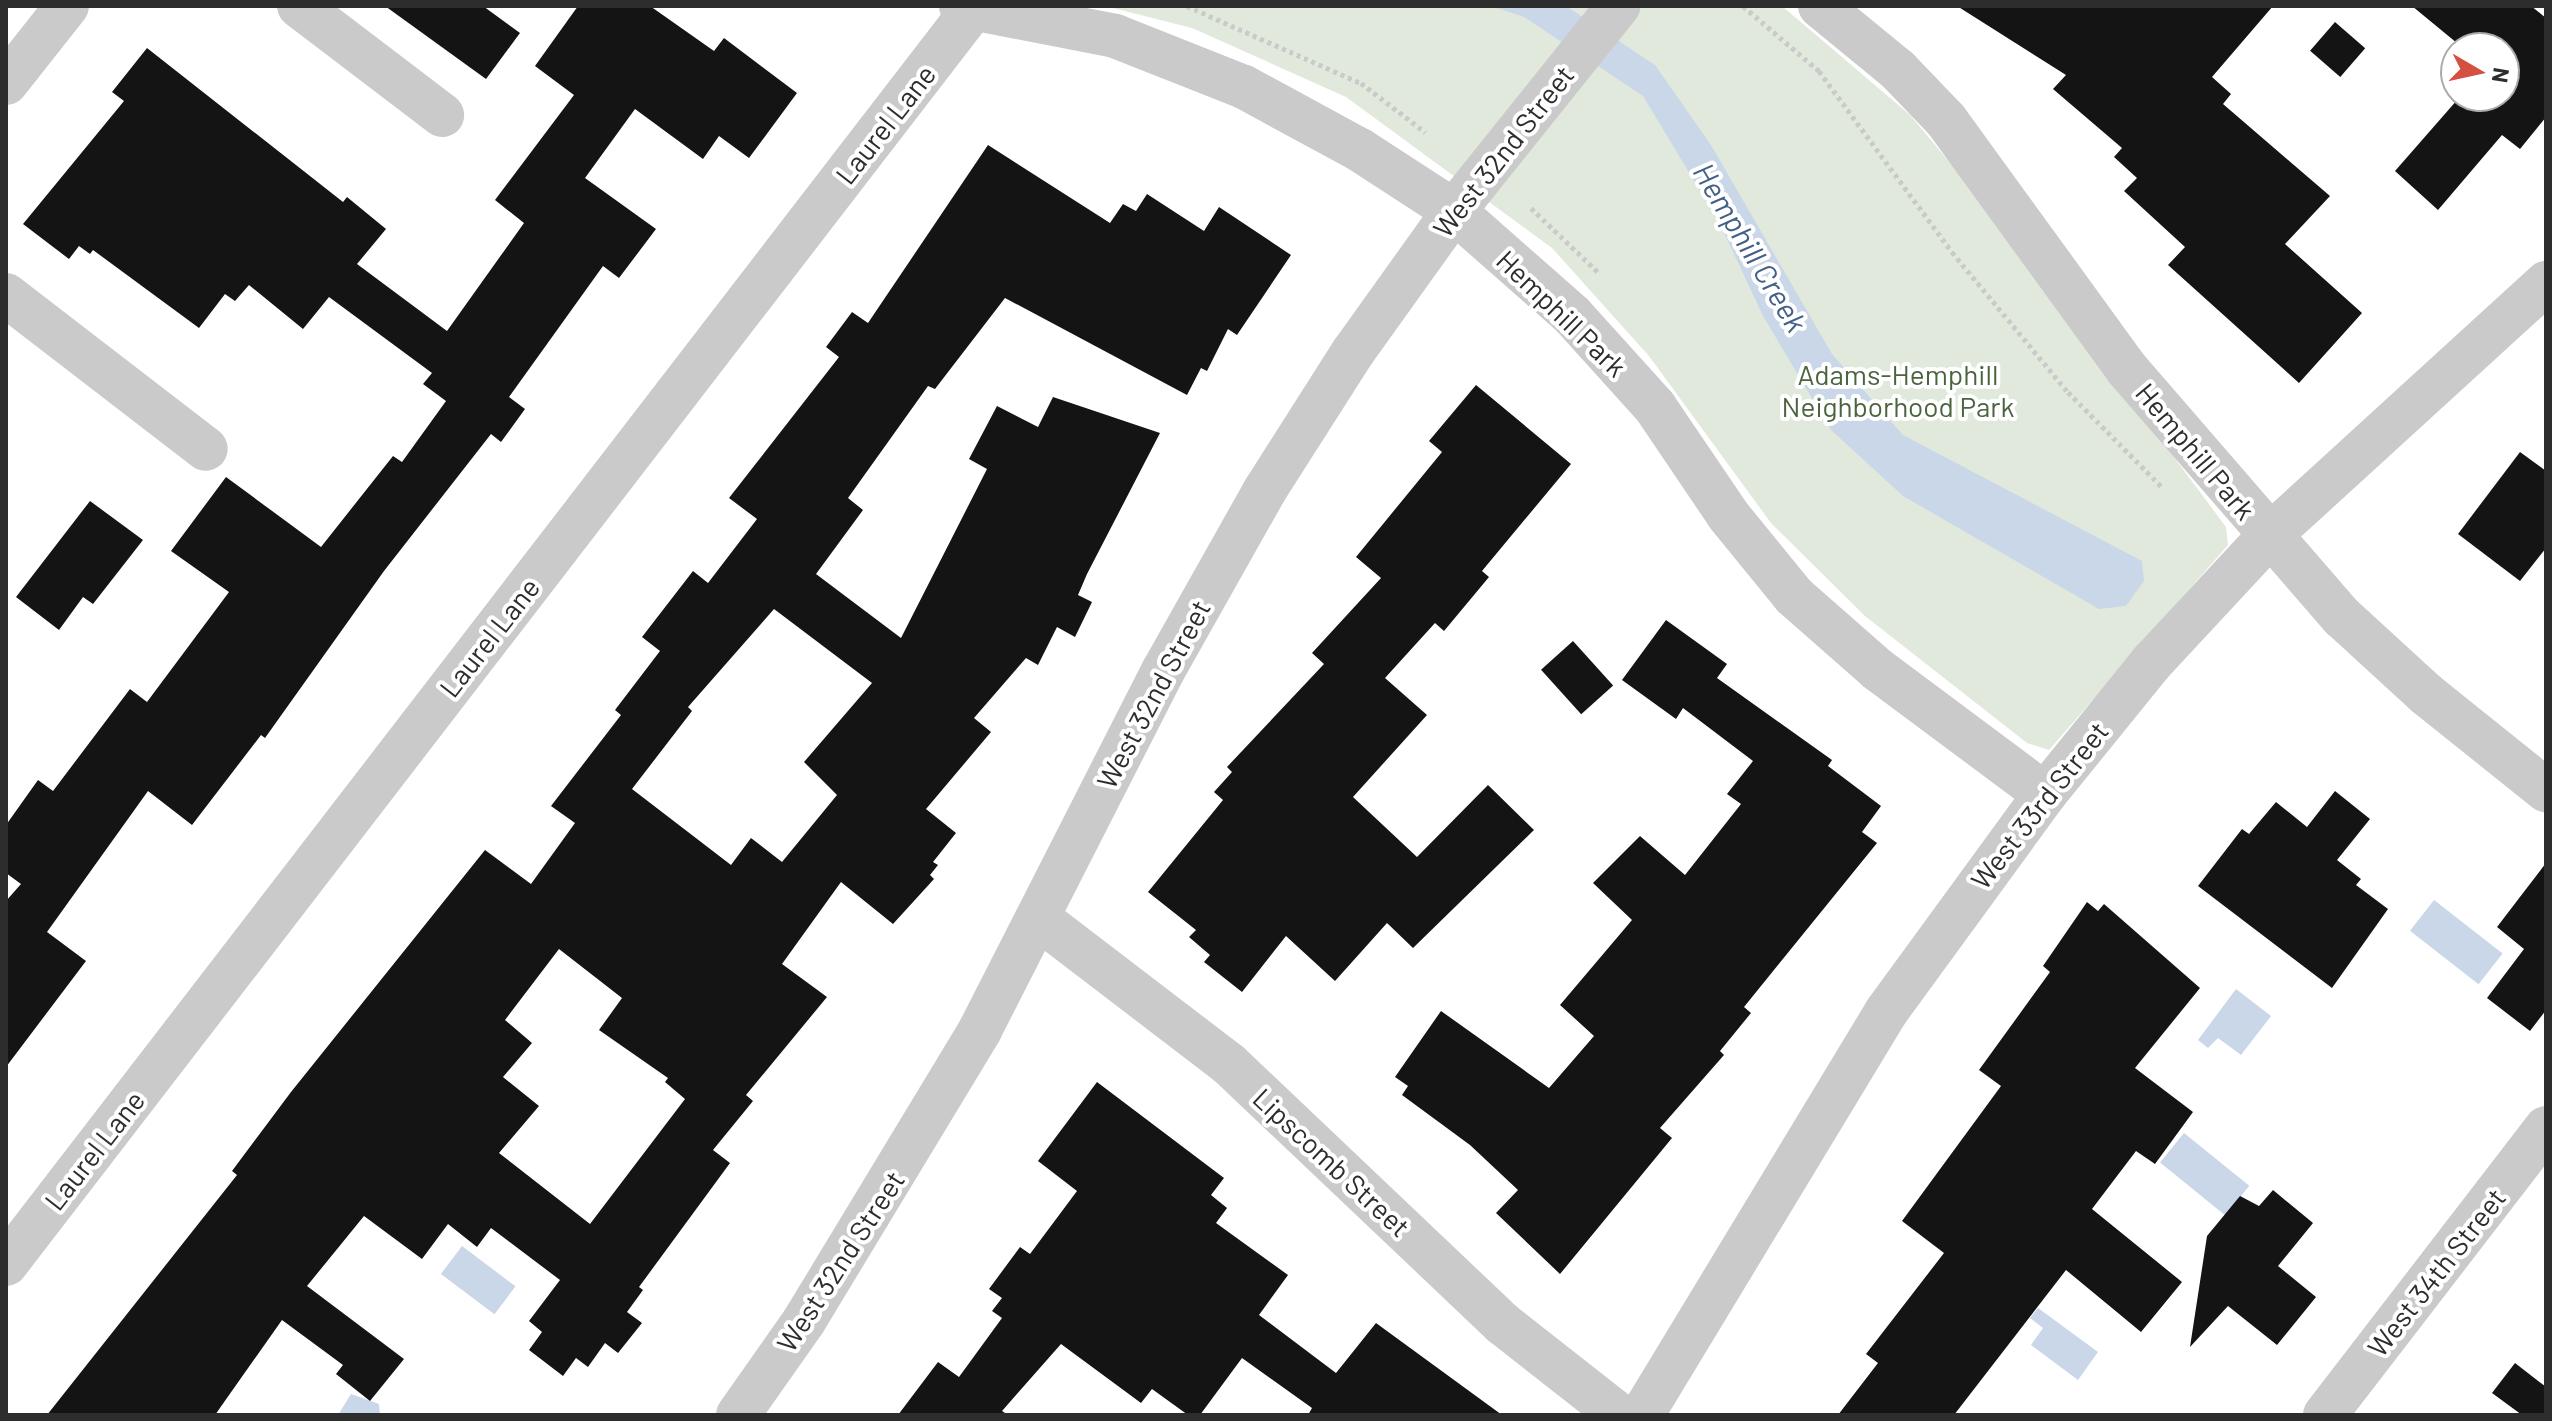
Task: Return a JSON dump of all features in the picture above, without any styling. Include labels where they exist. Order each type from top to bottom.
[{"type":"street","points":[[6,83],[67,6]]},
{"type":"street","points":[[299,6],[442,115]]},
{"type":"street","name":"Hemphill Park","points":[[1820,6],[1898,70],[1946,120],[2126,368],[2268,537],[2342,617],[2426,694],[2546,790]]},
{"type":"street","name":"Hemphill Park","points":[[967,8],[1115,36],[1244,87],[1360,150],[1454,211],[1572,315],[1655,407],[1728,515],[1794,596],[1877,669],[2045,794]]},
{"type":"street","name":"Laurel Lane","points":[[6,1264],[967,8]]},
{"type":"street","name":"West 32nd Street","points":[[738,1415],[904,1162],[1038,918],[1163,671],[1265,490],[1353,352],[1454,211],[1614,11]]},
{"type":"street","name":"West 33rd Street","points":[[1642,1415],[1886,1012],[2045,794],[2152,662],[2268,537],[2546,283]]},
{"type":"street","points":[[6,295],[206,449]]},
{"type":"street","name":"Lipscomb Street","points":[[1038,918],[1229,1064],[1503,1324],[1619,1415]]},
{"type":"street","name":"West 34th Street","points":[[2325,1415],[2546,1128]]},
{"type":"path","points":[[1187,6],[1361,83],[1431,137]]},
{"type":"path","points":[[1743,6],[1819,71],[1952,252],[2068,392],[2139,468],[2174,496]]},
{"type":"path","points":[[1531,208],[1604,278]]},
{"type":"green space","name":"Adams-Hemphill Neighborhood Park","points":[[1105,6],[1782,6],[1910,115],[1992,213],[2226,527],[2228,545],[2049,750],[2027,743],[1865,616],[1771,523],[1649,356],[1552,248],[1346,97],[1192,28]]},
{"type":"water","name":"Hemphill Creek","points":[[1491,6],[1566,6],[1655,65],[1711,145],[1832,354],[1903,435],[2142,561],[2144,581],[2126,606],[2099,609],[1903,496],[1831,430],[1763,316],[1720,224],[1643,96],[1524,17]]},
{"type":"water","points":[[2434,900],[2503,954],[2479,984],[2410,931]]},
{"type":"water","points":[[2236,989],[2271,1016],[2241,1055],[2218,1038],[2208,1048],[2198,1040]]},
{"type":"water","points":[[2184,1133],[2249,1186],[2225,1215],[2160,1163]]},
{"type":"water","points":[[462,1246],[516,1286],[494,1314],[441,1274]]},
{"type":"water","points":[[2038,1308],[2098,1352],[2078,1380],[2031,1345],[2043,1328],[2030,1318]]},
{"type":"water","points":[[351,1394],[379,1404],[380,1415],[338,1415]]},
{"type":"building","points":[[385,6],[483,6],[520,33],[486,79]]},
{"type":"building","points":[[578,6],[650,6],[714,51],[724,38],[797,93],[749,158],[719,136],[703,159],[635,109],[585,178],[656,229],[619,278],[603,266],[509,397],[525,409],[501,442],[491,434],[384,571],[265,738],[261,735],[192,825],[148,791],[47,932],[86,961],[6,1067],[6,901],[21,884],[6,873],[6,825],[38,780],[53,791],[130,689],[147,702],[229,592],[171,551],[226,477],[321,547],[393,456],[402,462],[446,401],[423,384],[432,373],[329,297],[303,329],[249,285],[235,301],[225,294],[199,328],[93,250],[90,254],[79,246],[69,259],[23,224],[124,101],[112,92],[147,48],[343,202],[347,197],[386,229],[357,264],[447,331],[524,223],[495,200],[574,95],[535,66]]},
{"type":"building","points":[[1957,6],[2273,6],[2212,77],[2231,94],[2223,104],[2330,196],[2285,244],[2362,313],[2299,383],[2168,265],[2185,247],[2124,191],[2137,178],[2114,157],[2122,148],[2053,89],[2066,75]]},
{"type":"building","points":[[2412,6],[2531,6],[2546,18],[2546,117],[2520,149],[2502,135],[2438,210],[2395,171],[2447,112],[2520,112],[2520,32],[2444,32]]},
{"type":"building","points":[[2335,22],[2365,48],[2340,77],[2310,51]]},
{"type":"building","points":[[988,145],[1110,223],[1123,204],[1136,211],[1147,194],[1204,231],[1219,207],[1291,255],[1237,335],[1228,329],[1207,371],[1201,368],[1187,395],[1005,298],[935,389],[928,386],[848,498],[863,510],[816,574],[901,638],[987,469],[969,459],[997,406],[1038,427],[1053,397],[1160,433],[1078,595],[1092,602],[1075,637],[1057,627],[1038,665],[1026,658],[974,718],[991,732],[926,809],[956,833],[933,862],[938,865],[930,875],[934,879],[893,924],[841,882],[782,964],[827,997],[746,1095],[753,1101],[713,1150],[730,1163],[639,1287],[643,1290],[627,1312],[642,1323],[618,1353],[605,1343],[588,1367],[576,1358],[563,1376],[529,1350],[542,1332],[529,1321],[560,1280],[491,1228],[477,1247],[448,1224],[422,1259],[364,1216],[307,1286],[404,1359],[370,1401],[336,1374],[343,1365],[282,1320],[215,1415],[47,1415],[237,1175],[232,1171],[291,1092],[485,850],[531,884],[575,823],[551,806],[621,715],[615,710],[660,651],[642,637],[693,571],[708,583],[757,519],[729,498],[839,357],[826,347],[852,312],[868,323]],"holes":[[[774,609],[872,683],[804,762],[837,795],[782,862],[751,838],[731,865],[632,789],[692,711],[688,707]],[[559,949],[622,998],[599,1030],[668,1078],[665,1082],[685,1099],[590,1224],[499,1153],[539,1106],[503,1077],[532,1043],[505,1020]]]},
{"type":"building","points":[[1476,385],[1571,464],[1482,571],[1489,577],[1444,631],[1435,623],[1385,678],[1427,715],[1353,797],[1417,857],[1488,785],[1534,830],[1413,948],[1387,923],[1335,981],[1286,936],[1242,992],[1204,962],[1210,955],[1189,937],[1196,930],[1148,892],[1223,800],[1214,792],[1232,772],[1227,767],[1324,664],[1312,653],[1381,578],[1356,557],[1442,452],[1429,441]]},
{"type":"building","points":[[2520,452],[2546,471],[2546,548],[2520,581],[2458,534]]},
{"type":"building","points":[[90,501],[143,540],[93,604],[83,597],[59,630],[16,597]]},
{"type":"building","points":[[1666,620],[1727,664],[1717,678],[1832,760],[1828,766],[1881,806],[1862,832],[1877,843],[1744,1007],[1751,1013],[1720,1051],[1724,1055],[1660,1128],[1672,1138],[1560,1274],[1496,1213],[1518,1190],[1470,1145],[1402,1095],[1408,1086],[1395,1077],[1441,1011],[1549,1088],[1594,1036],[1560,1005],[1632,920],[1593,883],[1640,836],[1685,875],[1741,804],[1727,794],[1753,761],[1683,708],[1676,719],[1622,680]]},
{"type":"building","points":[[1573,641],[1613,686],[1581,714],[1541,670]]},
{"type":"building","points":[[2335,791],[2370,819],[2337,860],[2361,879],[2356,885],[2388,909],[2332,988],[2198,886],[2242,829],[2249,834],[2276,802],[2307,827]]},
{"type":"building","points":[[2546,863],[2546,1010],[2530,1031],[2487,998],[2524,949],[2497,927]]},
{"type":"building","points":[[2087,902],[2098,911],[2104,904],[2200,988],[2135,1068],[2193,1112],[2155,1164],[2136,1151],[2092,1209],[2182,1282],[2141,1332],[2066,1270],[1954,1415],[1838,1415],[1878,1363],[1866,1354],[1944,1253],[1902,1221],[2001,1086],[1979,1070],[2050,972],[2043,966]]},
{"type":"building","points":[[1097,1082],[1224,1178],[1211,1195],[1227,1208],[1216,1223],[1288,1275],[1259,1315],[1336,1373],[1376,1323],[1502,1415],[1308,1415],[1312,1408],[1242,1358],[1200,1415],[1188,1415],[1152,1389],[1141,1403],[1061,1344],[1002,1411],[1008,1415],[898,1415],[938,1362],[959,1377],[1002,1318],[992,1311],[1002,1298],[989,1289],[1020,1247],[1030,1254],[1077,1191],[1038,1161]]},
{"type":"building","points":[[2273,1190],[2313,1223],[2278,1266],[2316,1297],[2277,1345],[2228,1306],[2190,1347],[2207,1236],[2240,1196],[2259,1206]]},
{"type":"building","points":[[2515,1363],[2546,1387],[2546,1415],[2522,1415],[2492,1393]]}]
